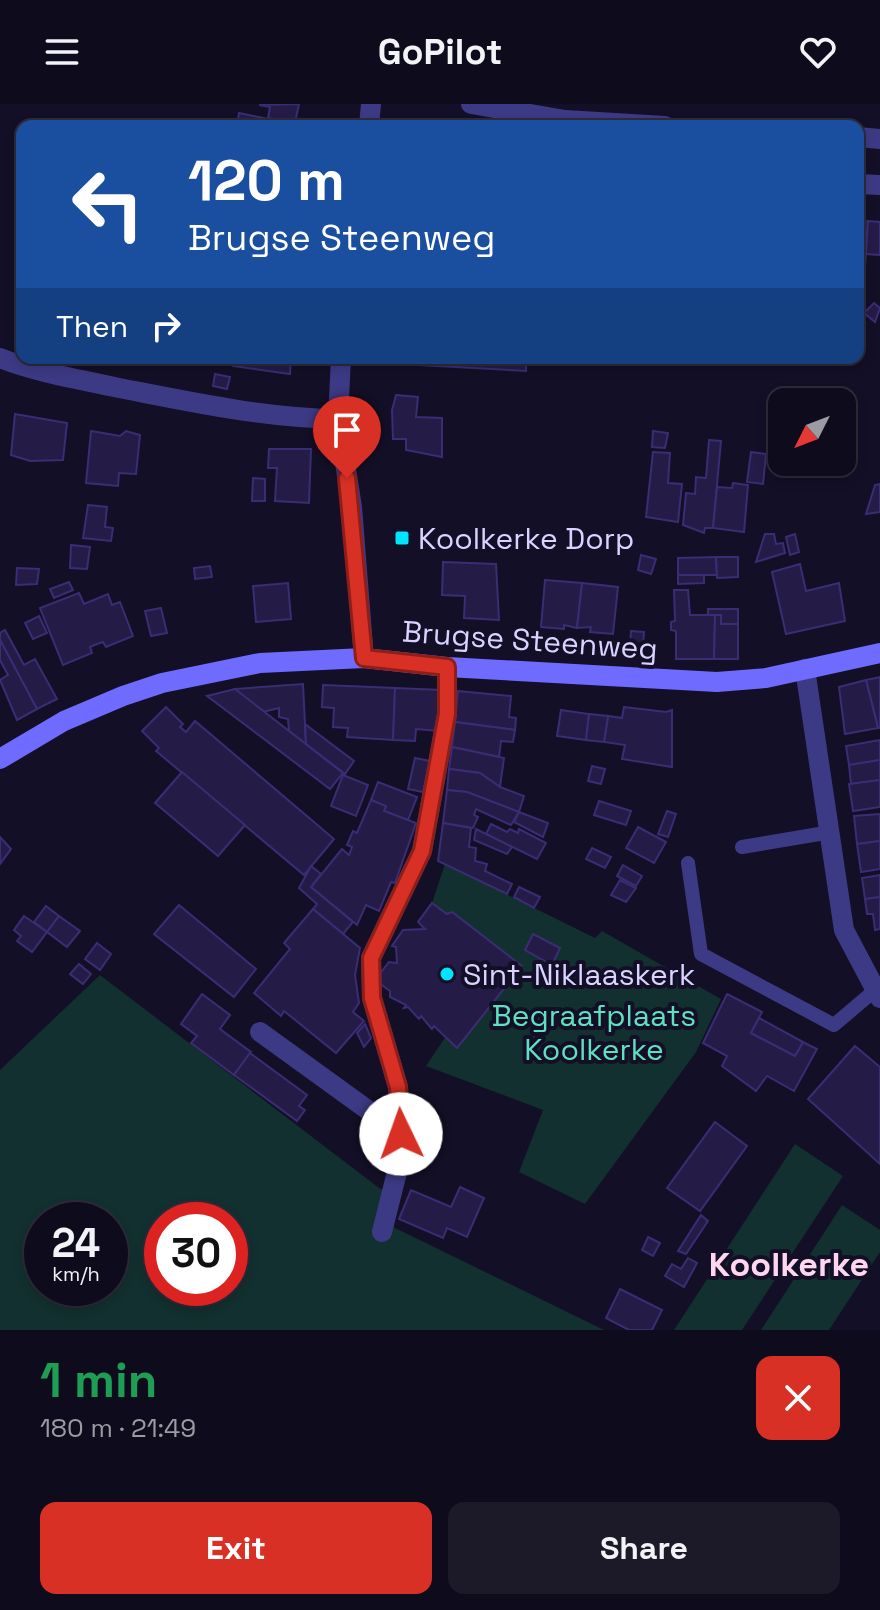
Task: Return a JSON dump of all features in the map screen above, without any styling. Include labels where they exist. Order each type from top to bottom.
[{"type":"main road","name":"Brugse Steenweg","points":[[0,759],[64,721],[162,683],[260,663],[364,658],[447,667],[717,682],[805,669],[880,653]]},
{"type":"street","points":[[471,104],[565,120]]},
{"type":"street","points":[[19,364],[148,394],[297,419],[338,419]]},
{"type":"street","points":[[341,364],[338,419],[352,507],[364,658]]},
{"type":"street","points":[[382,1232],[402,1152],[398,1087],[372,998],[371,958],[422,851],[447,714],[447,667]]},
{"type":"street","points":[[805,669],[844,930],[877,995]]},
{"type":"street","points":[[260,1032],[401,1134]]},
{"type":"lane","points":[[742,847],[831,832]]},
{"type":"lane","points":[[688,863],[701,954],[834,1025],[877,995]]},
{"type":"green space","name":"Begraafplaats Koolkerke","points":[[445,864],[595,938],[602,931],[721,999],[696,1052],[585,1204],[519,1172],[543,1110],[426,1066],[446,1036],[450,915],[432,903]]},
{"type":"green space","points":[[100,975],[379,1188],[393,1194],[385,1223],[604,1330],[0,1330],[0,1070]]},
{"type":"green space","points":[[795,1144],[843,1176],[742,1330],[674,1330]]},
{"type":"green space","points":[[842,1205],[880,1230],[880,1252],[829,1330],[761,1330]]},
{"type":"building","points":[[299,104],[296,120],[268,118],[270,107],[259,105]]},
{"type":"building","points":[[239,113],[273,120],[238,120]]},
{"type":"building","points":[[864,221],[868,221],[865,267]]},
{"type":"building","points":[[868,221],[880,222],[880,255],[866,254]]},
{"type":"building","points":[[874,303],[880,308],[875,322],[864,313]]},
{"type":"building","points":[[233,364],[291,364],[290,374]]},
{"type":"building","points":[[526,364],[526,371],[419,365]]},
{"type":"building","points":[[215,374],[230,377],[227,389],[213,386]]},
{"type":"building","points":[[396,395],[418,397],[416,417],[442,418],[442,457],[406,450],[406,439],[393,439],[392,410]]},
{"type":"building","points":[[15,414],[67,423],[63,460],[30,461],[11,455]]},
{"type":"building","points":[[91,431],[120,436],[126,431],[140,435],[136,474],[119,473],[118,486],[86,483]]},
{"type":"building","points":[[653,431],[668,433],[665,448],[652,447]]},
{"type":"building","points":[[709,440],[721,441],[713,528],[705,528],[704,533],[683,525],[686,493],[695,494],[696,477],[706,478]]},
{"type":"building","points":[[269,449],[311,449],[309,503],[275,501],[277,468],[268,468]]},
{"type":"building","points":[[653,452],[670,453],[668,483],[682,484],[678,522],[646,517]]},
{"type":"building","points":[[751,452],[766,454],[763,484],[747,482]]},
{"type":"building","points":[[253,478],[265,479],[265,501],[252,501]]},
{"type":"building","points":[[733,483],[748,485],[744,532],[713,528],[717,487],[732,488]]},
{"type":"building","points":[[880,484],[880,512],[866,514],[875,485]]},
{"type":"building","points":[[88,505],[107,507],[105,527],[113,528],[111,541],[83,538]]},
{"type":"building","points":[[765,534],[774,534],[776,544],[783,543],[785,553],[756,562]]},
{"type":"building","points":[[795,534],[799,552],[790,555],[786,537]]},
{"type":"building","points":[[71,545],[90,547],[87,569],[70,568]]},
{"type":"building","points":[[641,555],[656,559],[651,574],[638,570]]},
{"type":"building","points":[[716,557],[717,575],[678,575],[678,558]]},
{"type":"building","points":[[716,557],[738,557],[738,577],[717,578]]},
{"type":"building","points":[[443,562],[496,564],[499,620],[464,618],[465,596],[442,595]]},
{"type":"building","points":[[800,564],[806,591],[839,583],[845,621],[786,634],[772,572]]},
{"type":"building","points":[[210,566],[212,577],[195,579],[194,568]]},
{"type":"building","points":[[17,568],[39,569],[37,584],[16,585]]},
{"type":"building","points":[[678,575],[704,575],[704,583],[678,584]]},
{"type":"building","points":[[545,580],[582,583],[577,628],[564,625],[564,629],[541,627]]},
{"type":"building","points":[[69,582],[73,590],[54,598],[50,589]]},
{"type":"building","points":[[288,583],[291,619],[256,622],[253,586]]},
{"type":"building","points":[[582,583],[618,587],[613,634],[590,632],[591,627],[577,628]]},
{"type":"building","points":[[674,590],[688,590],[690,615],[715,615],[714,659],[676,659],[676,631],[671,630],[671,622],[675,621]]},
{"type":"building","points":[[79,593],[84,604],[108,594],[112,605],[120,602],[133,636],[106,647],[103,642],[97,644],[90,647],[92,653],[63,665],[40,608]]},
{"type":"building","points":[[161,608],[167,633],[151,636],[145,611]]},
{"type":"building","points":[[708,609],[738,609],[738,624],[721,624],[721,615],[708,615]]},
{"type":"building","points":[[715,615],[721,615],[721,624],[738,624],[738,659],[714,659]]},
{"type":"building","points":[[39,616],[47,633],[33,639],[25,623]]},
{"type":"building","points":[[5,630],[24,665],[35,659],[57,699],[37,709],[0,640],[0,633]]},
{"type":"building","points":[[631,631],[644,632],[643,646],[630,645]]},
{"type":"building","points":[[0,640],[37,709],[17,720],[0,680],[8,675],[0,660]]},
{"type":"building","points":[[880,677],[880,728],[878,728],[866,680]]},
{"type":"building","points":[[866,680],[878,728],[845,734],[839,687]]},
{"type":"building","points":[[303,684],[306,744],[289,731],[288,719],[279,717],[279,708],[263,712],[235,689]]},
{"type":"building","points":[[323,685],[395,688],[393,740],[347,737],[348,728],[333,727],[334,708],[322,707]]},
{"type":"building","points":[[395,688],[442,690],[438,731],[416,729],[415,741],[393,740]]},
{"type":"building","points":[[235,689],[343,773],[330,789],[207,696]]},
{"type":"building","points":[[458,691],[511,696],[509,717],[516,718],[515,730],[455,722]]},
{"type":"building","points":[[166,707],[183,724],[180,727],[186,732],[195,721],[334,839],[304,875],[156,751],[159,748],[142,731]]},
{"type":"building","points":[[624,707],[672,710],[672,767],[622,759],[625,745],[604,742],[608,716],[622,718]]},
{"type":"building","points":[[561,710],[589,714],[586,740],[557,736]]},
{"type":"building","points":[[589,714],[608,716],[604,742],[586,740]]},
{"type":"building","points":[[455,722],[515,730],[513,742],[501,741],[499,757],[452,747]]},
{"type":"building","points":[[305,724],[354,761],[345,774],[306,744]]},
{"type":"building","points":[[880,740],[880,760],[849,765],[846,746]]},
{"type":"building","points":[[452,747],[504,758],[500,787],[480,773],[449,769]]},
{"type":"building","points":[[415,758],[430,761],[423,792],[408,789]]},
{"type":"building","points":[[880,760],[880,780],[851,784],[849,765]]},
{"type":"building","points":[[592,766],[605,769],[601,784],[588,781]]},
{"type":"building","points":[[449,769],[480,773],[500,787],[524,796],[519,812],[467,792],[447,790]]},
{"type":"building","points":[[182,772],[245,825],[218,856],[155,803]]},
{"type":"building","points":[[343,775],[368,785],[356,816],[331,806]]},
{"type":"building","points":[[880,780],[880,807],[853,811],[849,784]]},
{"type":"building","points":[[378,782],[417,797],[408,820],[384,811],[386,806],[371,800]]},
{"type":"building","points":[[447,790],[467,792],[519,812],[511,825],[476,809],[474,815],[478,817],[473,828],[443,823]]},
{"type":"building","points":[[371,800],[386,806],[384,811],[416,823],[395,883],[391,882],[379,911],[366,905],[357,925],[311,887],[342,849],[349,855],[352,847],[347,845],[353,831],[357,833]]},
{"type":"building","points":[[599,801],[631,811],[626,825],[594,815]]},
{"type":"building","points":[[667,811],[676,814],[668,837],[658,834]]},
{"type":"building","points":[[519,812],[548,823],[543,837],[514,822]]},
{"type":"building","points":[[880,814],[880,841],[857,844],[854,816]]},
{"type":"building","points":[[443,823],[471,828],[469,847],[476,848],[475,861],[487,864],[485,871],[512,884],[507,894],[438,861]]},
{"type":"building","points":[[491,824],[507,832],[510,829],[518,833],[519,829],[546,843],[537,859],[486,834]]},
{"type":"building","points":[[638,827],[666,842],[654,863],[626,848]]},
{"type":"building","points":[[476,829],[512,847],[507,854],[474,840]]},
{"type":"building","points":[[0,837],[11,849],[0,864]]},
{"type":"building","points":[[880,841],[880,869],[861,872],[857,844]]},
{"type":"building","points":[[592,848],[611,857],[605,868],[586,859]]},
{"type":"building","points":[[623,865],[642,876],[636,886],[617,876]]},
{"type":"building","points":[[311,866],[321,874],[311,887],[353,922],[343,934],[313,909],[317,904],[299,888]]},
{"type":"building","points":[[880,875],[880,897],[865,899],[862,878]]},
{"type":"building","points":[[620,880],[636,888],[626,902],[611,895]]},
{"type":"building","points":[[519,887],[540,897],[534,908],[514,897]]},
{"type":"building","points":[[880,897],[880,929],[875,930],[873,914],[867,914],[865,899]]},
{"type":"building","name":"Sint-Niklaaskerk","points":[[432,903],[447,914],[452,912],[522,966],[457,1048],[434,1026],[432,1029],[421,1016],[419,1019],[408,1007],[404,1008],[406,1005],[390,997],[390,991],[375,980],[389,962],[397,963],[396,947],[392,946],[403,930],[425,929],[418,922]]},
{"type":"building","points":[[179,905],[256,969],[234,997],[154,934]]},
{"type":"building","points":[[46,906],[59,916],[47,932],[34,922]]},
{"type":"building","points":[[313,909],[360,948],[355,975],[359,1003],[353,1012],[364,1021],[336,1053],[284,1011],[281,1016],[254,993],[290,949],[284,943]]},
{"type":"building","points":[[24,916],[47,932],[32,952],[17,941],[21,936],[14,930]]},
{"type":"building","points":[[59,916],[80,931],[67,947],[47,932]]},
{"type":"building","points":[[533,934],[560,948],[552,965],[525,950]]},
{"type":"building","points":[[97,943],[111,954],[100,970],[85,959]]},
{"type":"building","points":[[79,964],[91,974],[83,984],[70,974]]},
{"type":"building","points":[[202,994],[230,1015],[220,1029],[251,1052],[234,1075],[191,1043],[197,1036],[181,1024]]},
{"type":"building","points":[[727,994],[762,1012],[751,1033],[795,1056],[803,1042],[817,1049],[794,1091],[767,1076],[756,1091],[722,1066],[727,1056],[703,1043]]},
{"type":"building","points":[[759,1018],[803,1042],[795,1056],[751,1033]]},
{"type":"building","points":[[365,1024],[371,1038],[364,1047],[357,1033]]},
{"type":"building","points":[[855,1046],[880,1067],[880,1164],[808,1099]]},
{"type":"building","points":[[250,1053],[307,1095],[299,1106],[305,1110],[297,1121],[234,1075]]},
{"type":"building","points":[[715,1122],[747,1146],[700,1211],[667,1188]]},
{"type":"building","points":[[460,1187],[484,1198],[467,1237],[447,1228],[443,1238],[399,1219],[411,1190],[451,1207]]},
{"type":"building","points":[[701,1215],[708,1221],[686,1254],[678,1251]]},
{"type":"building","points":[[648,1237],[660,1243],[653,1256],[642,1250]]},
{"type":"building","points":[[688,1258],[697,1263],[684,1287],[665,1276],[672,1264],[681,1269]]},
{"type":"building","points":[[620,1289],[662,1310],[652,1330],[629,1330],[606,1318]]},
{"type":"place","name":"Koolkerke Dorp","points":[[402,538]]},
{"type":"place","name":"Sint-Niklaaskerk","points":[[447,974]]},
{"type":"district","name":"Koolkerke","points":[[789,1264]]},
{"type":"route","points":[[347,478],[364,658],[447,667],[447,714],[437,753],[422,851],[371,958],[369,972],[375,1013],[393,1061],[401,1134]]}]
